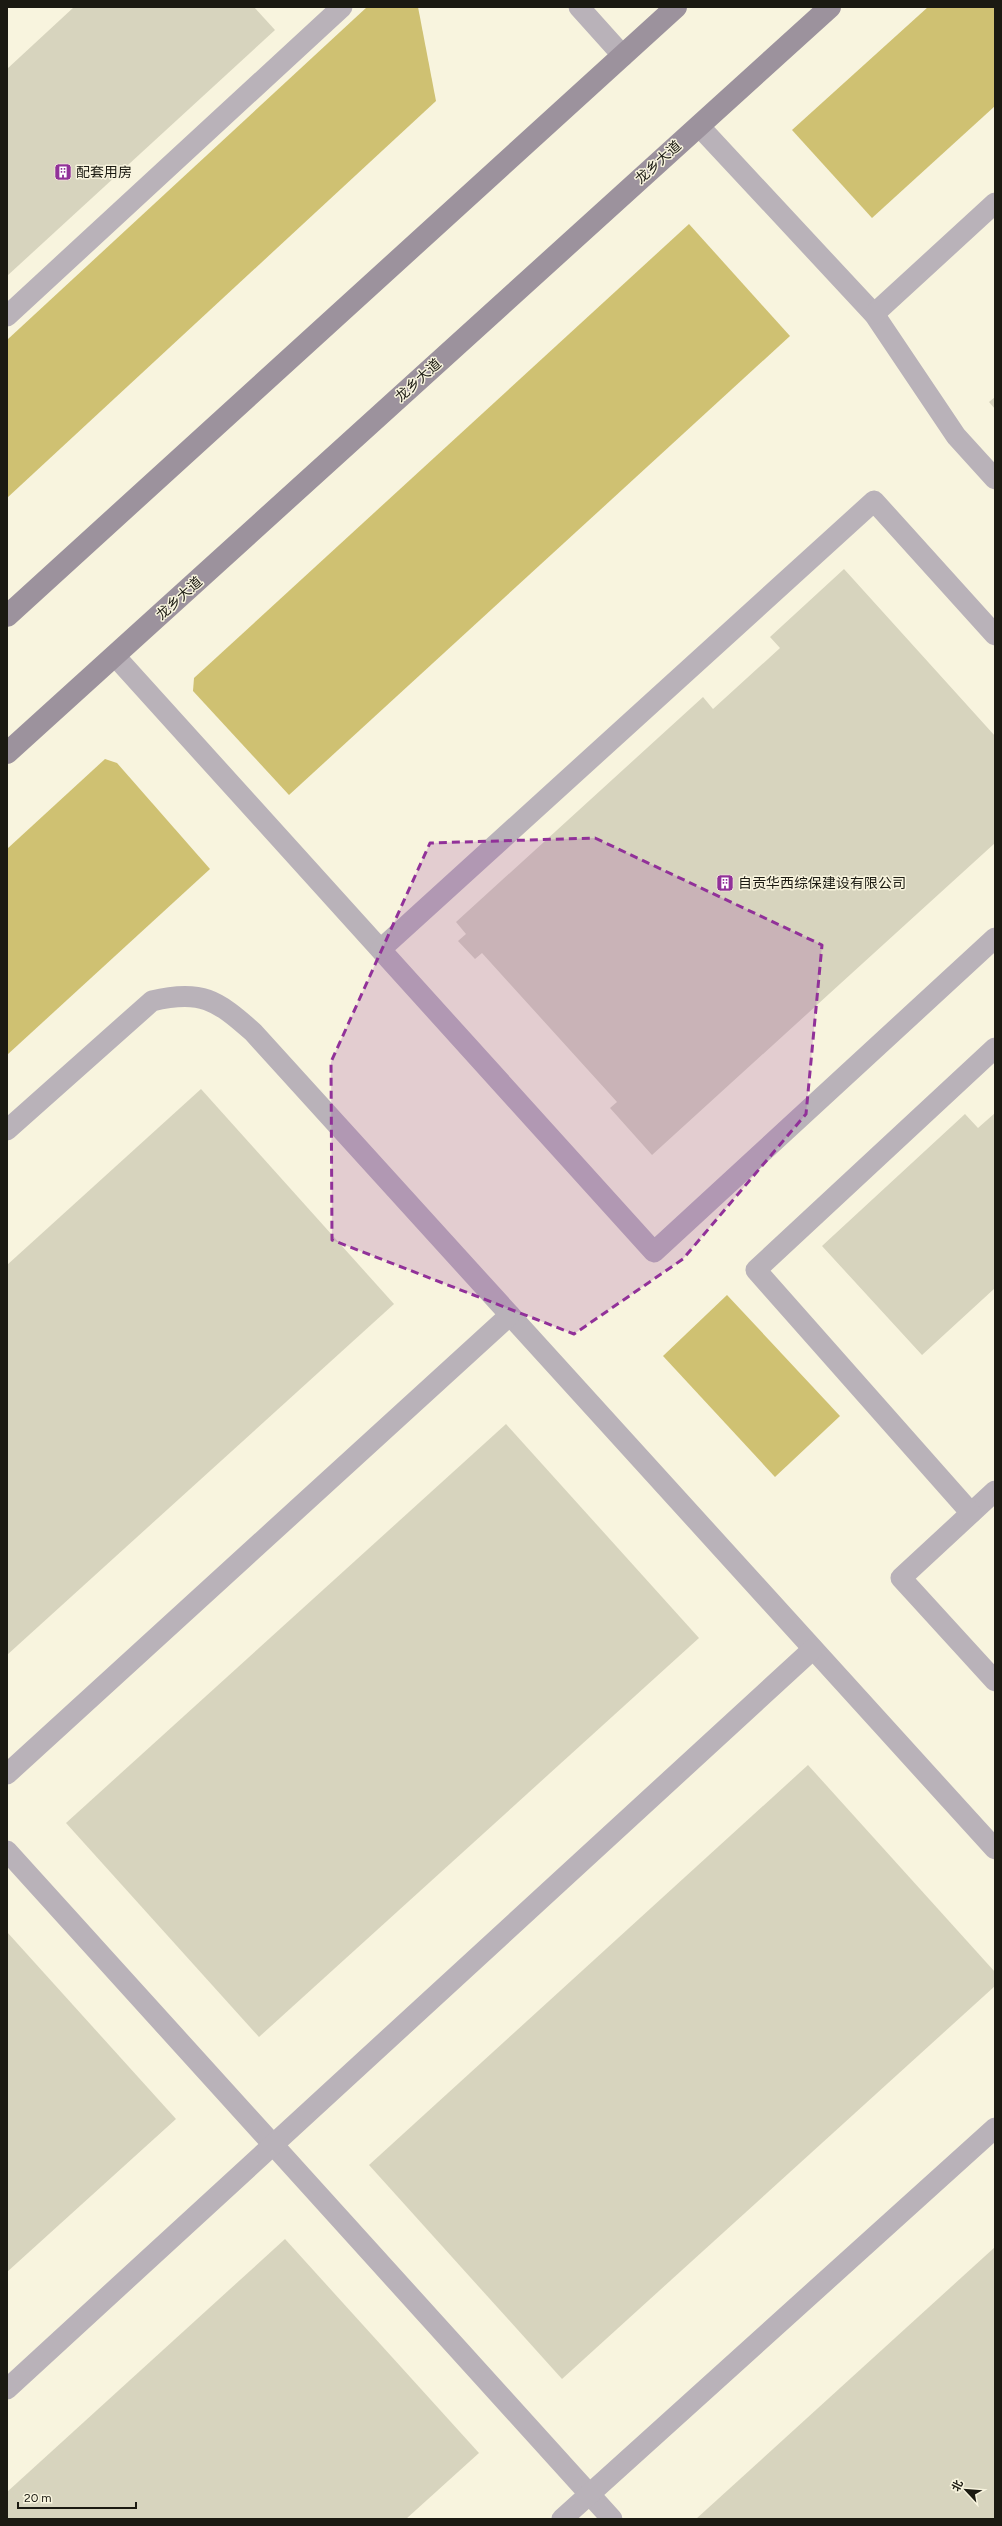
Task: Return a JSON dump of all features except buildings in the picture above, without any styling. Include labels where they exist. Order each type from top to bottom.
[{"type":"main road","points":[[7,616],[676,7]]},
{"type":"main road","name":"龙乡大道","points":[[7,753],[830,7]]},
{"type":"lane","points":[[7,316],[342,7]]},
{"type":"lane","points":[[579,7],[623,56]]},
{"type":"lane","points":[[699,126],[874,314],[956,436],[995,479]]},
{"type":"lane","points":[[874,314],[995,203]]},
{"type":"lane","points":[[381,949],[874,501],[995,635]]},
{"type":"lane","points":[[115,656],[654,1252],[995,938]]},
{"type":"lane","points":[[7,1130],[152,1001],[176,995],[201,997],[227,1009],[253,1032],[995,1849]]},
{"type":"lane","points":[[971,1513],[756,1270],[995,1048]]},
{"type":"lane","points":[[7,1774],[510,1315]]},
{"type":"lane","points":[[995,1491],[900,1578],[995,1681]]},
{"type":"lane","points":[[7,2389],[813,1649]]},
{"type":"lane","points":[[7,1851],[612,2519]]},
{"type":"lane","points":[[562,2519],[995,2128]]},
{"type":"highlighted area","points":[[595,838],[822,945],[806,1114],[683,1259],[574,1334],[332,1240],[331,1062],[430,843]]},
{"type":"shaded area","points":[[367,7],[418,7],[436,101],[7,498],[7,340]]},
{"type":"shaded area","points":[[928,7],[995,7],[995,106],[872,218],[792,130]]},
{"type":"shaded area","points":[[689,224],[790,336],[289,795],[193,691],[194,678]]},
{"type":"shaded area","points":[[105,759],[117,763],[210,869],[7,1055],[7,849]]},
{"type":"shaded area","points":[[727,1295],[840,1416],[775,1477],[663,1356]]},
{"type":"place","name":"配套用房","points":[[63,172]]},
{"type":"place","name":"自贡华西综保建设有限公司","points":[[725,883]]}]
